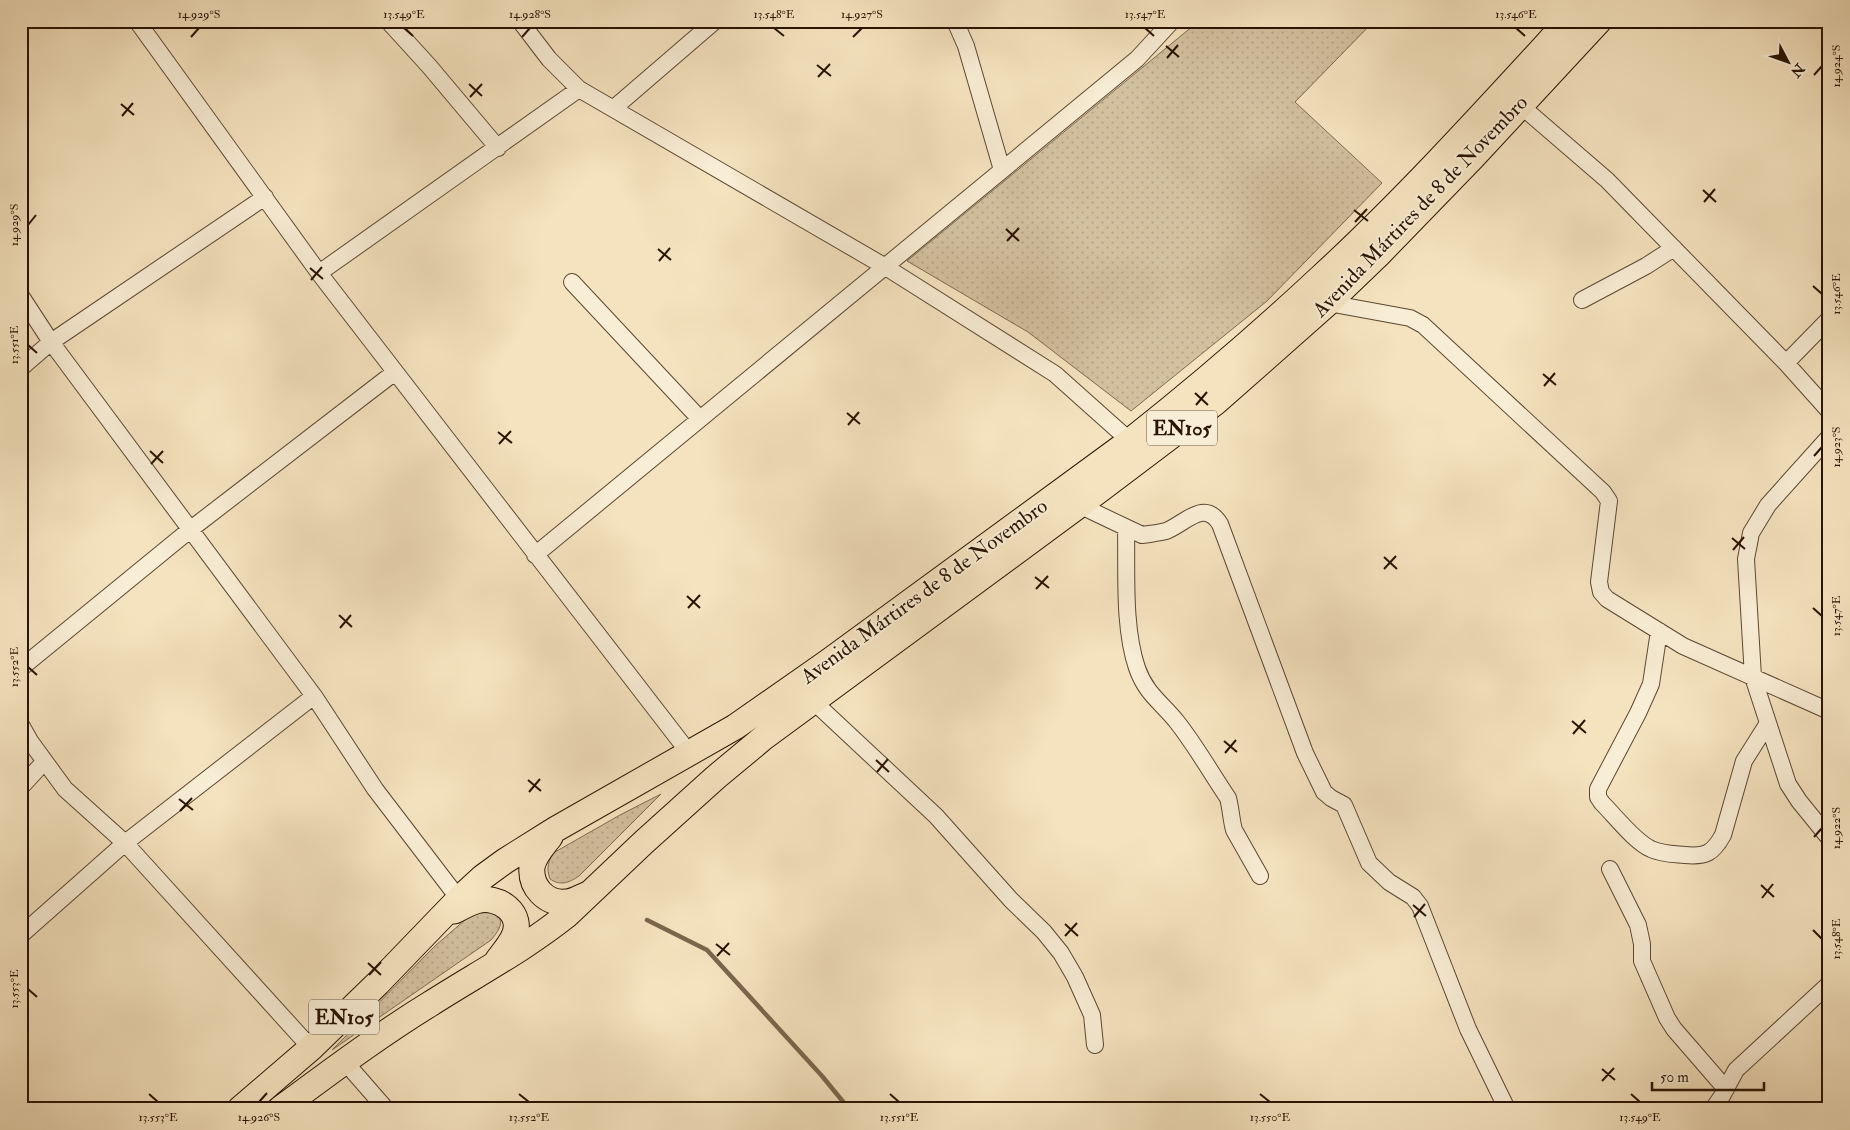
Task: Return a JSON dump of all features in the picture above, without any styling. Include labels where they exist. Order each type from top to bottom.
[{"type":"main road","name":"Avenida Mártires de 8 de Novembro","points":[[240,1109],[311,1048],[483,877],[556,829],[735,727],[1130,441],[1210,376],[1322,277],[1393,206],[1568,21]]},
{"type":"main road","name":"Avenida Mártires de 8 de Novembro","points":[[280,1109],[430,1004],[492,967],[548,930],[591,893],[715,778],[763,738],[1216,402],[1328,303],[1419,213],[1599,21]]},
{"type":"main road","points":[[556,829],[537,853],[532,867],[533,878],[537,888],[542,895],[552,901],[567,902],[591,893]]},
{"type":"main road","points":[[441,918],[475,901],[496,900],[507,906],[513,914],[516,924],[514,937],[492,967]]},
{"type":"street","points":[[138,21],[319,273],[535,556],[690,754]]},
{"type":"street","points":[[388,21],[429,66],[498,148]]},
{"type":"street","points":[[520,21],[549,58],[579,89],[884,266],[1055,374],[1130,441]]},
{"type":"street","points":[[614,108],[715,21]]},
{"type":"street","points":[[955,21],[966,46],[1002,170]]},
{"type":"street","points":[[535,556],[1136,58],[1172,21]]},
{"type":"street","points":[[319,273],[579,89]]},
{"type":"street","points":[[1520,104],[1607,180],[1786,363],[1829,411]]},
{"type":"street","points":[[21,368],[51,342],[265,197]]},
{"type":"street","points":[[1582,300],[1646,266],[1674,248]]},
{"type":"street","points":[[572,282],[700,419]]},
{"type":"street","points":[[21,296],[51,342],[314,696],[375,789],[459,899]]},
{"type":"street","points":[[1328,303],[1410,318],[1423,325],[1603,492],[1609,501],[1599,582],[1601,592],[1607,599],[1683,646],[1829,711]]},
{"type":"street","points":[[1786,363],[1829,319]]},
{"type":"street","points":[[21,668],[191,530],[395,372]]},
{"type":"street","points":[[1829,437],[1768,505],[1751,533],[1746,559],[1753,677],[1788,784],[1799,801],[1829,838]]},
{"type":"street","points":[[1079,505],[1142,535],[1167,530],[1196,514],[1206,512],[1215,516],[1220,524],[1309,761],[1324,792],[1344,805],[1369,863],[1389,882],[1413,897],[1420,906],[1468,1028],[1507,1109]]},
{"type":"street","points":[[1126,528],[1129,630],[1137,668],[1146,687],[1164,710],[1177,722],[1228,798],[1232,810],[1234,830],[1260,876]]},
{"type":"street","points":[[1659,632],[1650,684],[1638,713],[1598,789],[1598,796],[1602,803],[1642,844],[1651,850],[1663,853],[1701,856],[1710,852],[1723,835],[1744,761],[1768,723]]},
{"type":"street","points":[[21,935],[125,843],[314,696]]},
{"type":"street","points":[[813,701],[936,816],[1011,900],[1044,932],[1075,977],[1092,1015],[1095,1045]]},
{"type":"street","points":[[21,725],[44,762],[65,789],[125,843],[311,1048]]},
{"type":"street","points":[[21,787],[44,762]]},
{"type":"street","points":[[1610,869],[1638,926],[1642,944],[1642,961],[1666,1018],[1726,1089]]},
{"type":"street","points":[[1713,1109],[1736,1070],[1829,984]]},
{"type":"street","points":[[345,1062],[377,1106]]},
{"type":"shaded area","points":[[1199,21],[1374,21],[1295,102],[1382,183],[1267,301],[1131,411],[1028,332],[907,261]]},
{"type":"shaded area","points":[[661,794],[579,876],[564,883],[550,879],[548,864],[555,852]]},
{"type":"shaded area","points":[[482,911],[490,912],[499,917],[499,929],[491,940],[332,1050],[435,946],[466,919]]},
{"type":"waterway","points":[[647,920],[707,950],[822,1076],[849,1109]]}]
